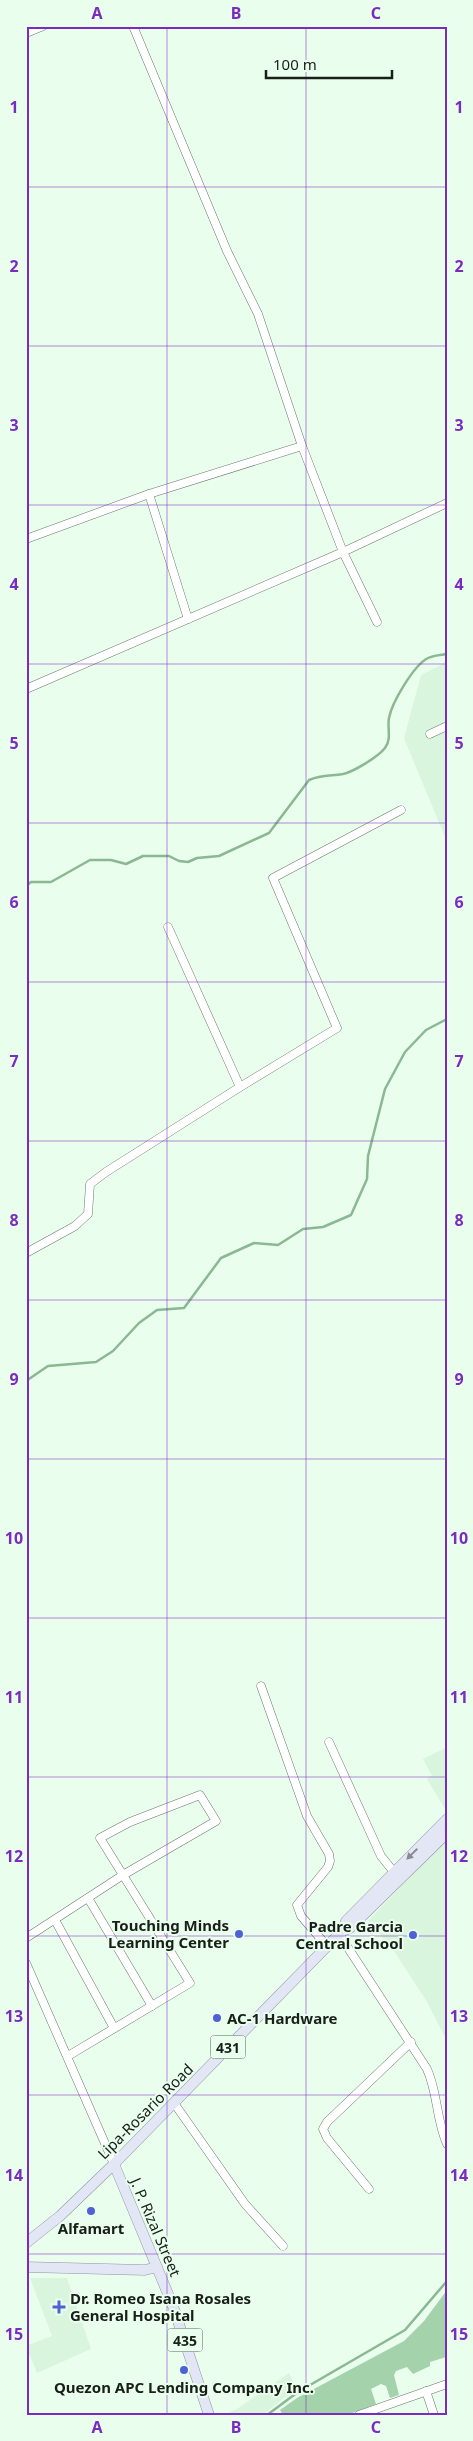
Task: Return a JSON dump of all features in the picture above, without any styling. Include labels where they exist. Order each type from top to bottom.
[{"type":"main road","name":"Lipa-Rosario Road","points":[[26,2243],[60,2216],[114,2164],[327,1946],[340,1932],[346,1921],[446,1827]]},
{"type":"main road","name":"J. P. Rizal Street","points":[[114,2164],[174,2306],[210,2415]]},
{"type":"main road","points":[[26,2267],[140,2270],[157,2267]]},
{"type":"street","points":[[26,33],[42,26]]},
{"type":"street","points":[[133,26],[227,251],[258,314],[302,446],[343,552],[377,622]]},
{"type":"street","points":[[26,540],[150,494],[302,446]]},
{"type":"street","points":[[150,494],[188,619]]},
{"type":"street","points":[[26,689],[343,552],[447,503]]},
{"type":"street","points":[[430,734],[447,726]]},
{"type":"street","points":[[26,1253],[75,1226],[88,1214],[87,1198],[90,1184],[106,1172],[336,1028],[273,878],[401,810]]},
{"type":"street","points":[[168,927],[240,1088]]},
{"type":"street","points":[[261,1686],[307,1816],[329,1854],[328,1867],[297,1904],[302,1916],[327,1946]]},
{"type":"street","points":[[329,1742],[381,1856],[396,1875]]},
{"type":"street","points":[[26,1938],[123,1875],[216,1821],[200,1795],[130,1822],[100,1838],[123,1875],[190,1983],[68,2056]]},
{"type":"street","points":[[88,1898],[152,2006]]},
{"type":"street","points":[[55,1920],[114,2028]]},
{"type":"street","points":[[340,1932],[411,2042],[434,2086],[442,2131],[447,2144]]},
{"type":"street","points":[[26,1963],[114,2164]]},
{"type":"street","points":[[369,2189],[326,2138],[323,2129],[327,2122],[411,2042]]},
{"type":"street","points":[[174,2103],[245,2204],[283,2246]]},
{"type":"street","points":[[359,2415],[447,2384]]},
{"type":"street","points":[[426,2391],[434,2415]]},
{"type":"shaded area","points":[[447,662],[447,842],[404,738],[421,675]]},
{"type":"shaded area","points":[[447,1747],[447,1808],[445,1809],[427,1779],[432,1776],[423,1759]]},
{"type":"shaded area","name":"Padre Garcia Central School","points":[[447,1838],[447,2041],[427,2002],[392,1948],[368,1921]]},
{"type":"shaded area","name":"Dr. Romeo Isana Rosales General Hospital","points":[[30,2278],[67,2278],[91,2349],[37,2373],[26,2346],[52,2336]]},
{"type":"shaded area","points":[[289,2373],[296,2388],[263,2415],[222,2415],[237,2409]]},
{"type":"green space","points":[[447,2290],[447,2359],[446,2357],[430,2362],[430,2366],[413,2374],[407,2367],[396,2371],[394,2375],[399,2395],[390,2398],[386,2386],[381,2384],[371,2389],[376,2404],[347,2415],[283,2415],[280,2410],[297,2398],[404,2341],[424,2321]]},
{"type":"waterway","points":[[26,886],[31,882],[51,882],[90,860],[111,860],[126,864],[143,856],[169,856],[179,861],[188,862],[197,858],[219,856],[269,833],[309,780],[322,776],[347,773],[365,764],[382,752],[388,741],[391,711],[404,685],[422,662],[430,657],[447,654]]},
{"type":"waterway","points":[[26,1381],[48,1366],[96,1362],[113,1351],[139,1323],[157,1310],[184,1308],[221,1258],[254,1243],[278,1245],[303,1229],[323,1227],[351,1215],[367,1179],[368,1156],[385,1089],[405,1052],[426,1030],[447,1019]]},
{"type":"waterway","points":[[267,2415],[298,2392],[405,2330],[447,2281]]},
{"type":"place","name":"Touching Minds Learning Center","points":[[239,1934]]},
{"type":"place","name":"Padre Garcia Central School","points":[[413,1935]]},
{"type":"place","name":"AC-1 Hardware","points":[[217,2018]]},
{"type":"place","name":"Alfamart","points":[[91,2211]]},
{"type":"place","name":"Dr. Romeo Isana Rosales General Hospital","points":[[59,2307]]},
{"type":"place","name":"Quezon APC Lending Company Inc.","points":[[184,2370]]}]
